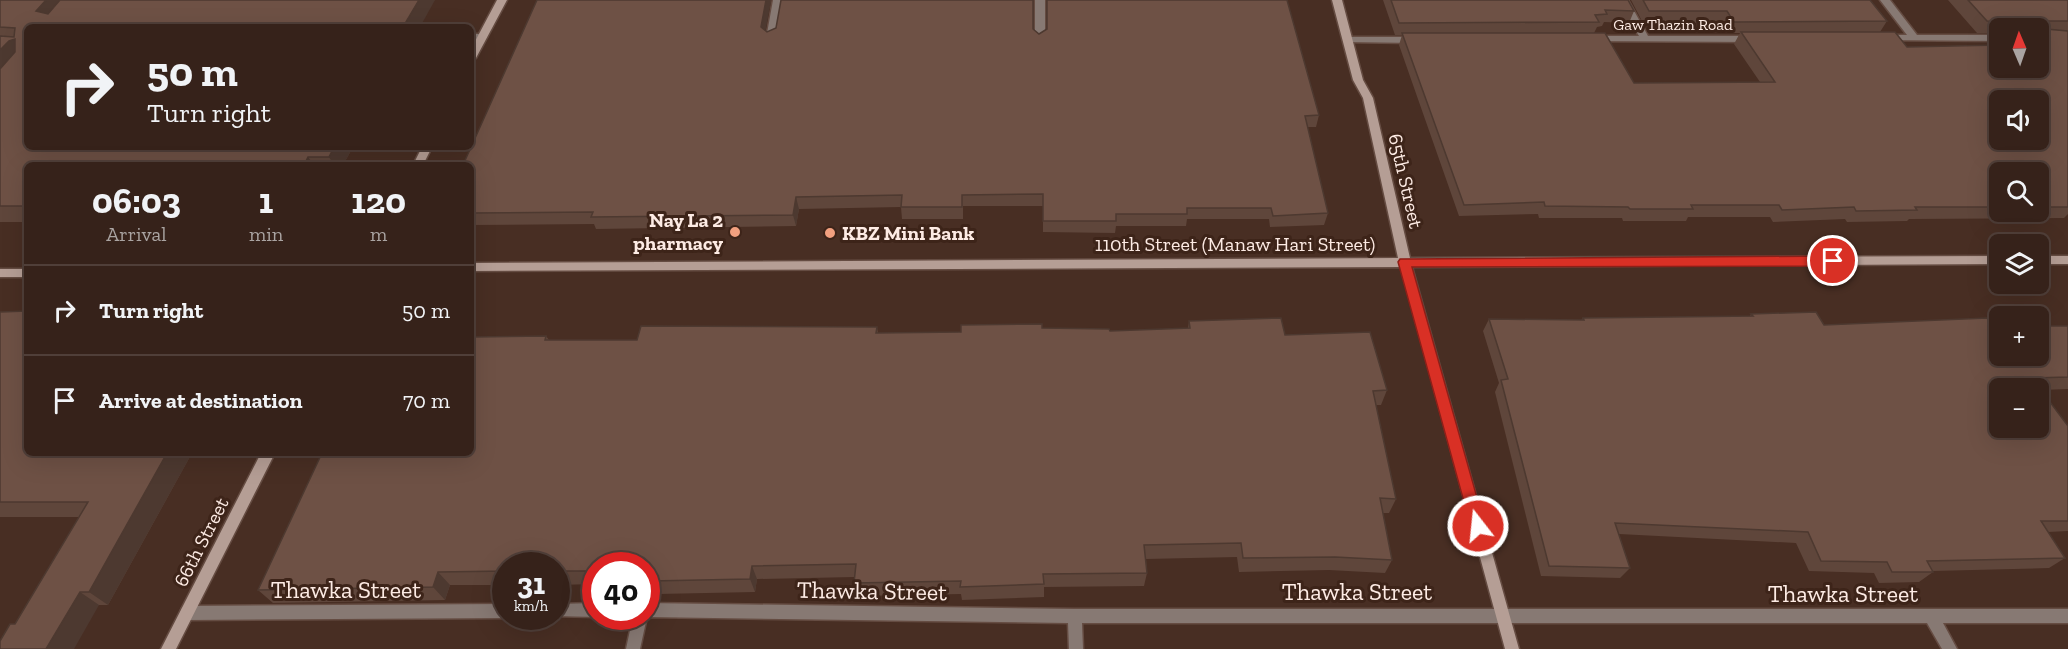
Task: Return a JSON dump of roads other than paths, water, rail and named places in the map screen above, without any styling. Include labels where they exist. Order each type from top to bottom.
[{"type":"main road","points":[[476,37],[502,0]]},
{"type":"main road","name":"65th Street","points":[[1337,0],[1358,80],[1368,98],[1386,190],[1512,649]]},
{"type":"main road","name":"110th Street (Manaw Hari Street)","points":[[474,267],[1989,260]]},
{"type":"main road","points":[[2049,260],[2068,260]]},
{"type":"main road","points":[[0,273],[24,273]]},
{"type":"main road","name":"66th Street","points":[[168,649],[266,456]]},
{"type":"street","points":[[771,39],[778,0]]},
{"type":"street","points":[[1040,0],[1040,41]]},
{"type":"street","points":[[1623,0],[1645,39]]},
{"type":"street","points":[[1885,0],[1914,38]]},
{"type":"street","points":[[1867,38],[1989,38]]},
{"type":"street","name":"Gaw Thazin Road","points":[[1578,39],[1762,39]]},
{"type":"street","points":[[1348,40],[1429,40]]},
{"type":"street","name":"Thawka Street","points":[[660,610],[1075,616],[1502,614],[1932,618],[2068,616]]},
{"type":"street","name":"Thawka Street","points":[[187,613],[492,611]]},
{"type":"street","points":[[1075,616],[1076,649]]},
{"type":"street","points":[[1932,618],[1950,649]]},
{"type":"street","points":[[633,649],[637,630]]},
{"type":"place","name":"Nay La 2 pharmacy","points":[[735,232]]},
{"type":"place","name":"KBZ Mini Bank","points":[[830,233]]}]
